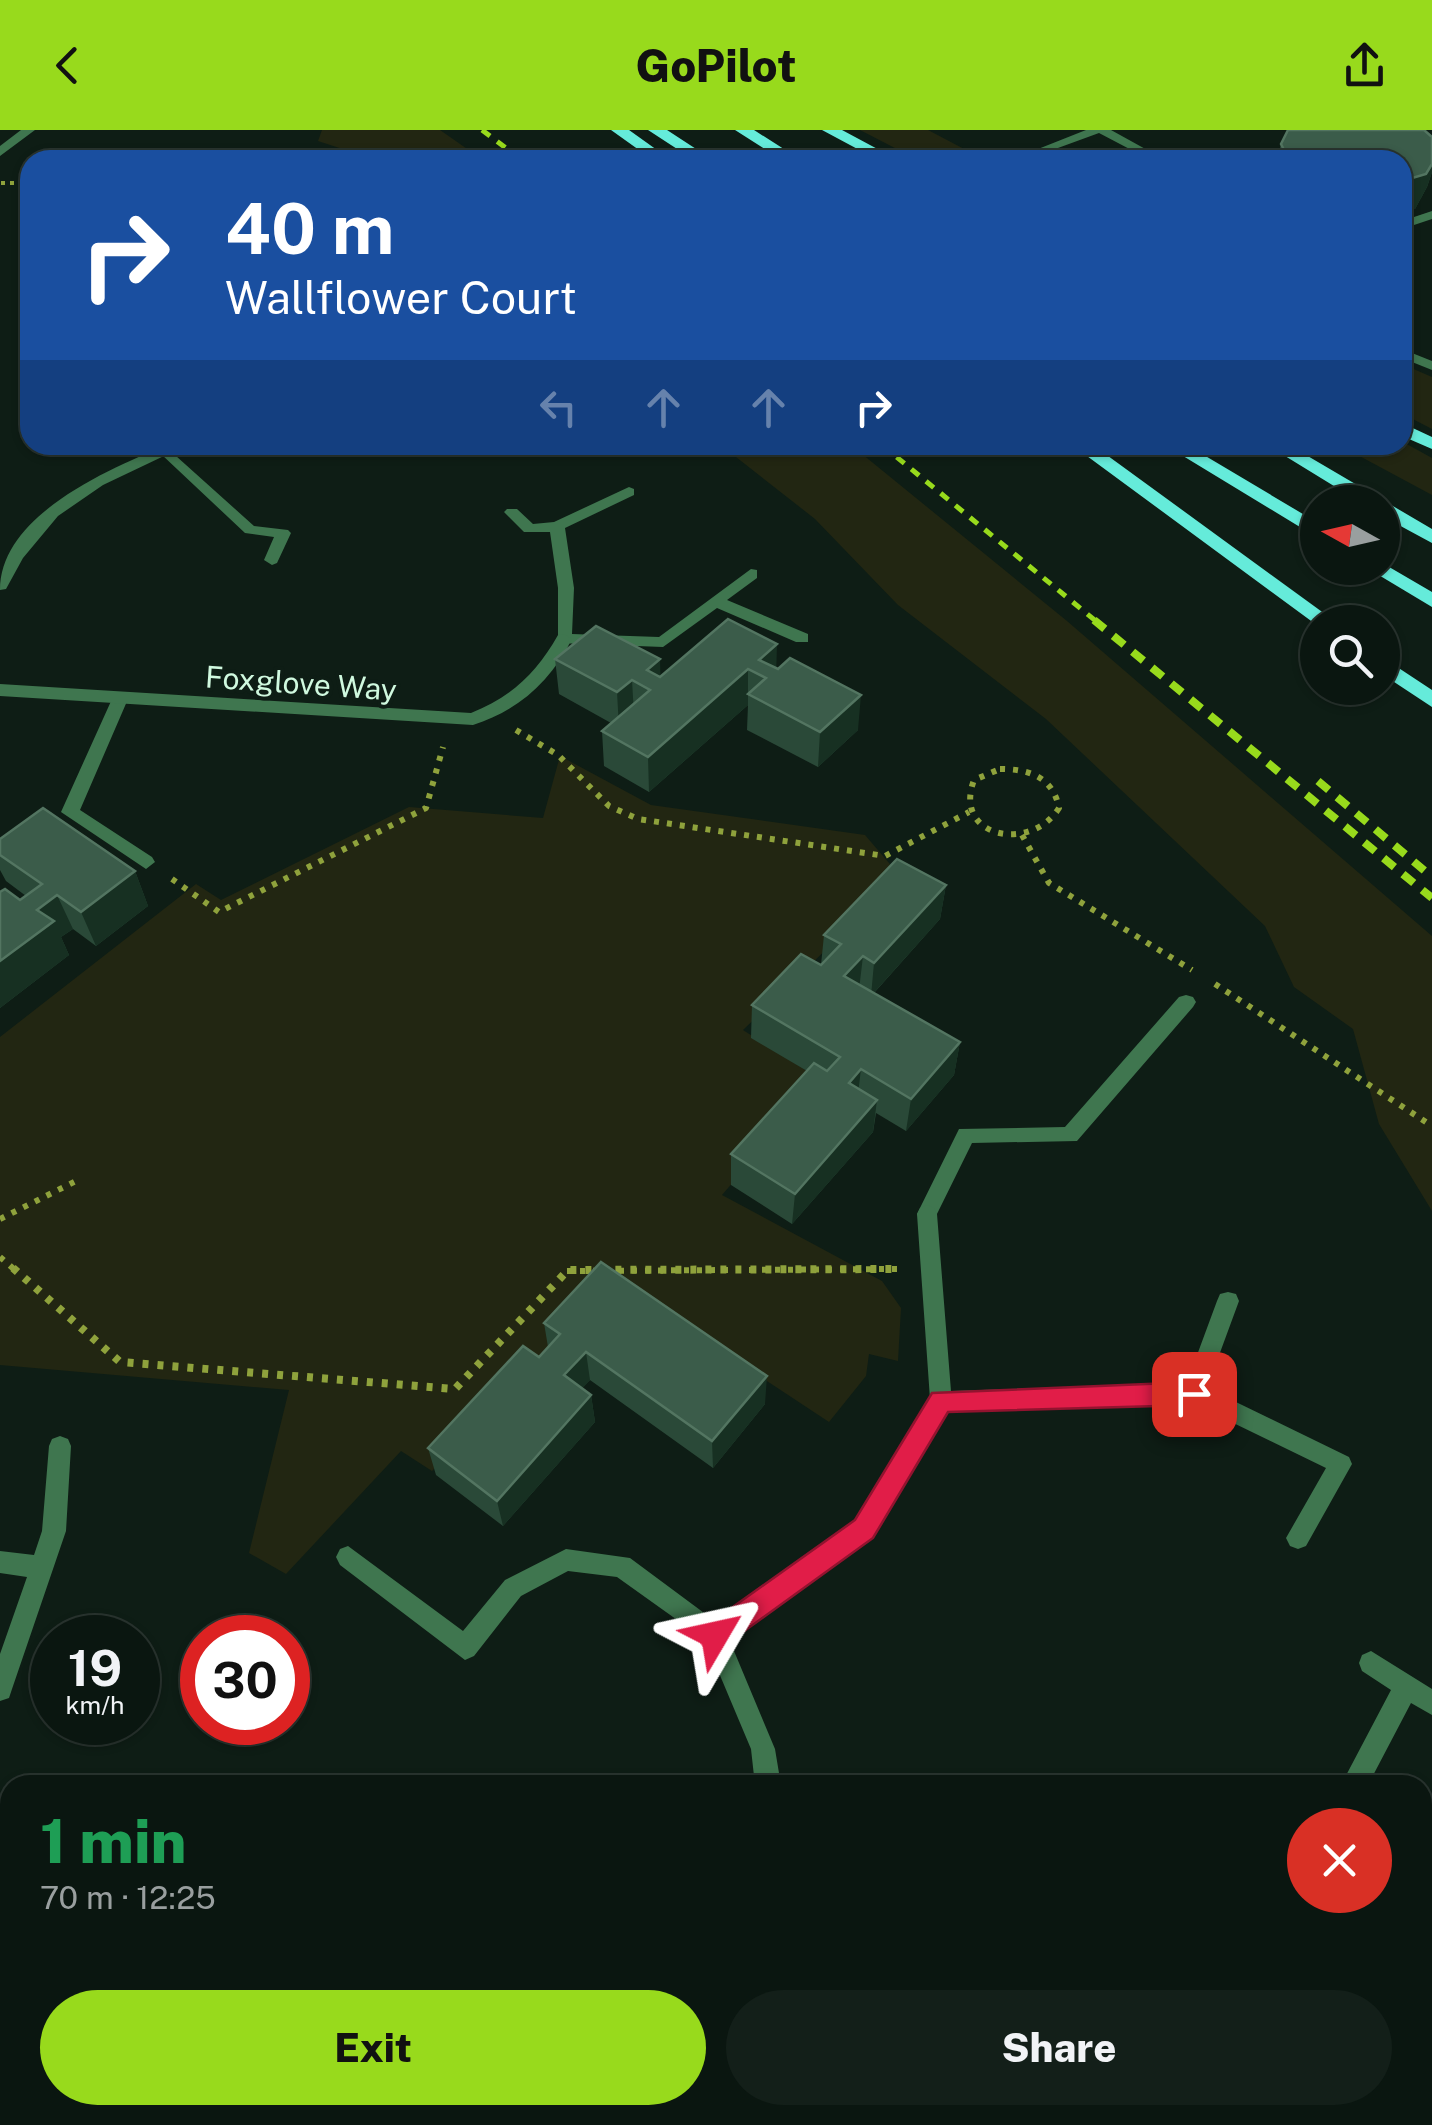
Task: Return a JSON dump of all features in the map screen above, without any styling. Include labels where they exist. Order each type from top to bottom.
[{"type":"main road","points":[[619,130],[648,150]]},
{"type":"main road","points":[[656,130],[689,150]]},
{"type":"main road","points":[[742,130],[776,150]]},
{"type":"main road","points":[[830,130],[870,150]]},
{"type":"main road","points":[[1096,455],[1303,605]]},
{"type":"main road","points":[[1191,455],[1300,521]]},
{"type":"main road","points":[[1293,455],[1344,485]]},
{"type":"main road","points":[[1400,518],[1432,537]]},
{"type":"main road","points":[[1400,581],[1432,600]]},
{"type":"main road","points":[[1400,677],[1432,700]]},
{"type":"street","points":[[0,152],[29,130]]},
{"type":"street","points":[[1042,150],[1100,130],[1139,150]]},
{"type":"street","points":[[0,585],[34,528],[53,509],[108,476],[157,455]]},
{"type":"street","points":[[180,455],[250,530],[283,533],[272,560]]},
{"type":"street","points":[[512,512],[529,528],[557,526],[630,492]]},
{"type":"street","points":[[557,526],[566,588],[564,638],[663,642],[751,574]]},
{"type":"street","points":[[717,602],[802,638]]},
{"type":"street","name":"Foxglove Way","points":[[0,690],[450,722],[488,714],[537,681],[564,638]]},
{"type":"street","points":[[120,700],[63,817],[146,862]]},
{"type":"street","points":[[715,1635],[864,1529],[941,1401],[927,1214],[966,1135],[1070,1135],[1186,1002]]},
{"type":"street","points":[[1194,1394],[1228,1301]]},
{"type":"street","points":[[941,1401],[1194,1394],[1341,1464],[1298,1538]]},
{"type":"street","points":[[0,1689],[54,1531],[60,1446]]},
{"type":"street","points":[[348,1558],[465,1648],[514,1588],[566,1560],[622,1566],[715,1635],[763,1748],[767,1775]]},
{"type":"street","points":[[0,1562],[41,1567]]},
{"type":"street","points":[[1372,1662],[1432,1703]]},
{"type":"street","points":[[1359,1775],[1406,1687]]},
{"type":"path","points":[[488,714],[560,756],[593,797],[612,810],[638,819],[885,856],[969,812]]},
{"type":"path","points":[[146,862],[218,912],[426,808],[450,722]]},
{"type":"path","points":[[1000,769],[1030,772],[1053,787],[1058,797],[1056,818],[1048,827],[1022,835],[991,830],[969,812],[968,790],[974,780],[1000,769]]},
{"type":"path","points":[[0,1219],[80,1179]]},
{"type":"path","points":[[0,1257],[120,1362],[456,1389],[568,1270],[931,1270]]},
{"type":"green space","points":[[322,130],[440,130],[469,150],[345,150],[318,141]]},
{"type":"green space","points":[[860,130],[928,130],[966,150],[899,150]]},
{"type":"green space","points":[[1412,368],[1432,377],[1432,429],[1412,419]]},
{"type":"green space","points":[[1412,447],[1432,458],[1432,495],[1358,455],[1412,455]]},
{"type":"green space","points":[[732,455],[863,455],[1067,621],[1432,936],[1432,1211],[1379,1124],[1353,1029],[1294,987],[1265,926],[1046,719],[898,605],[815,519]]},
{"type":"green space","points":[[560,756],[651,805],[865,835],[901,877],[743,1030],[821,1080],[722,1195],[882,1281],[901,1308],[898,1361],[869,1354],[866,1376],[829,1422],[614,1280],[432,1471],[401,1451],[286,1574],[249,1553],[289,1390],[0,1365],[0,1037],[196,884],[221,900],[409,807],[543,818]]},
{"type":"building","points":[[1288,130],[1424,130],[1432,137],[1432,164],[1426,174],[1412,178],[1412,150],[1284,150],[1281,144]]},
{"type":"building","points":[[728,619],[777,644],[759,660],[778,669],[790,658],[861,695],[820,732],[748,694],[766,678],[748,669],[648,757],[602,731],[650,690],[632,680],[617,692],[555,659],[596,626],[660,659],[647,670],[660,677]]},
{"type":"building","points":[[43,808],[135,871],[81,912],[57,895],[37,910],[54,921],[0,961],[0,892],[5,889],[20,900],[42,884],[0,855],[0,839]]},
{"type":"building","points":[[897,859],[946,885],[874,963],[863,956],[844,976],[960,1042],[911,1099],[861,1069],[849,1083],[877,1100],[795,1194],[731,1154],[814,1063],[827,1071],[840,1057],[752,1005],[801,954],[821,965],[841,944],[824,935]]},
{"type":"building","points":[[601,1262],[767,1376],[712,1441],[586,1352],[564,1375],[591,1395],[497,1501],[428,1448],[523,1346],[539,1357],[560,1334],[544,1323]]},
{"type":"railway","points":[[482,130],[509,150]]},
{"type":"railway","points":[[894,455],[1097,622]]},
{"type":"railway","points":[[1094,620],[1432,898]]},
{"type":"railway","points":[[1318,781],[1432,877]]},
{"type":"route","points":[[715,1635],[864,1529],[941,1401],[1194,1394]]}]
